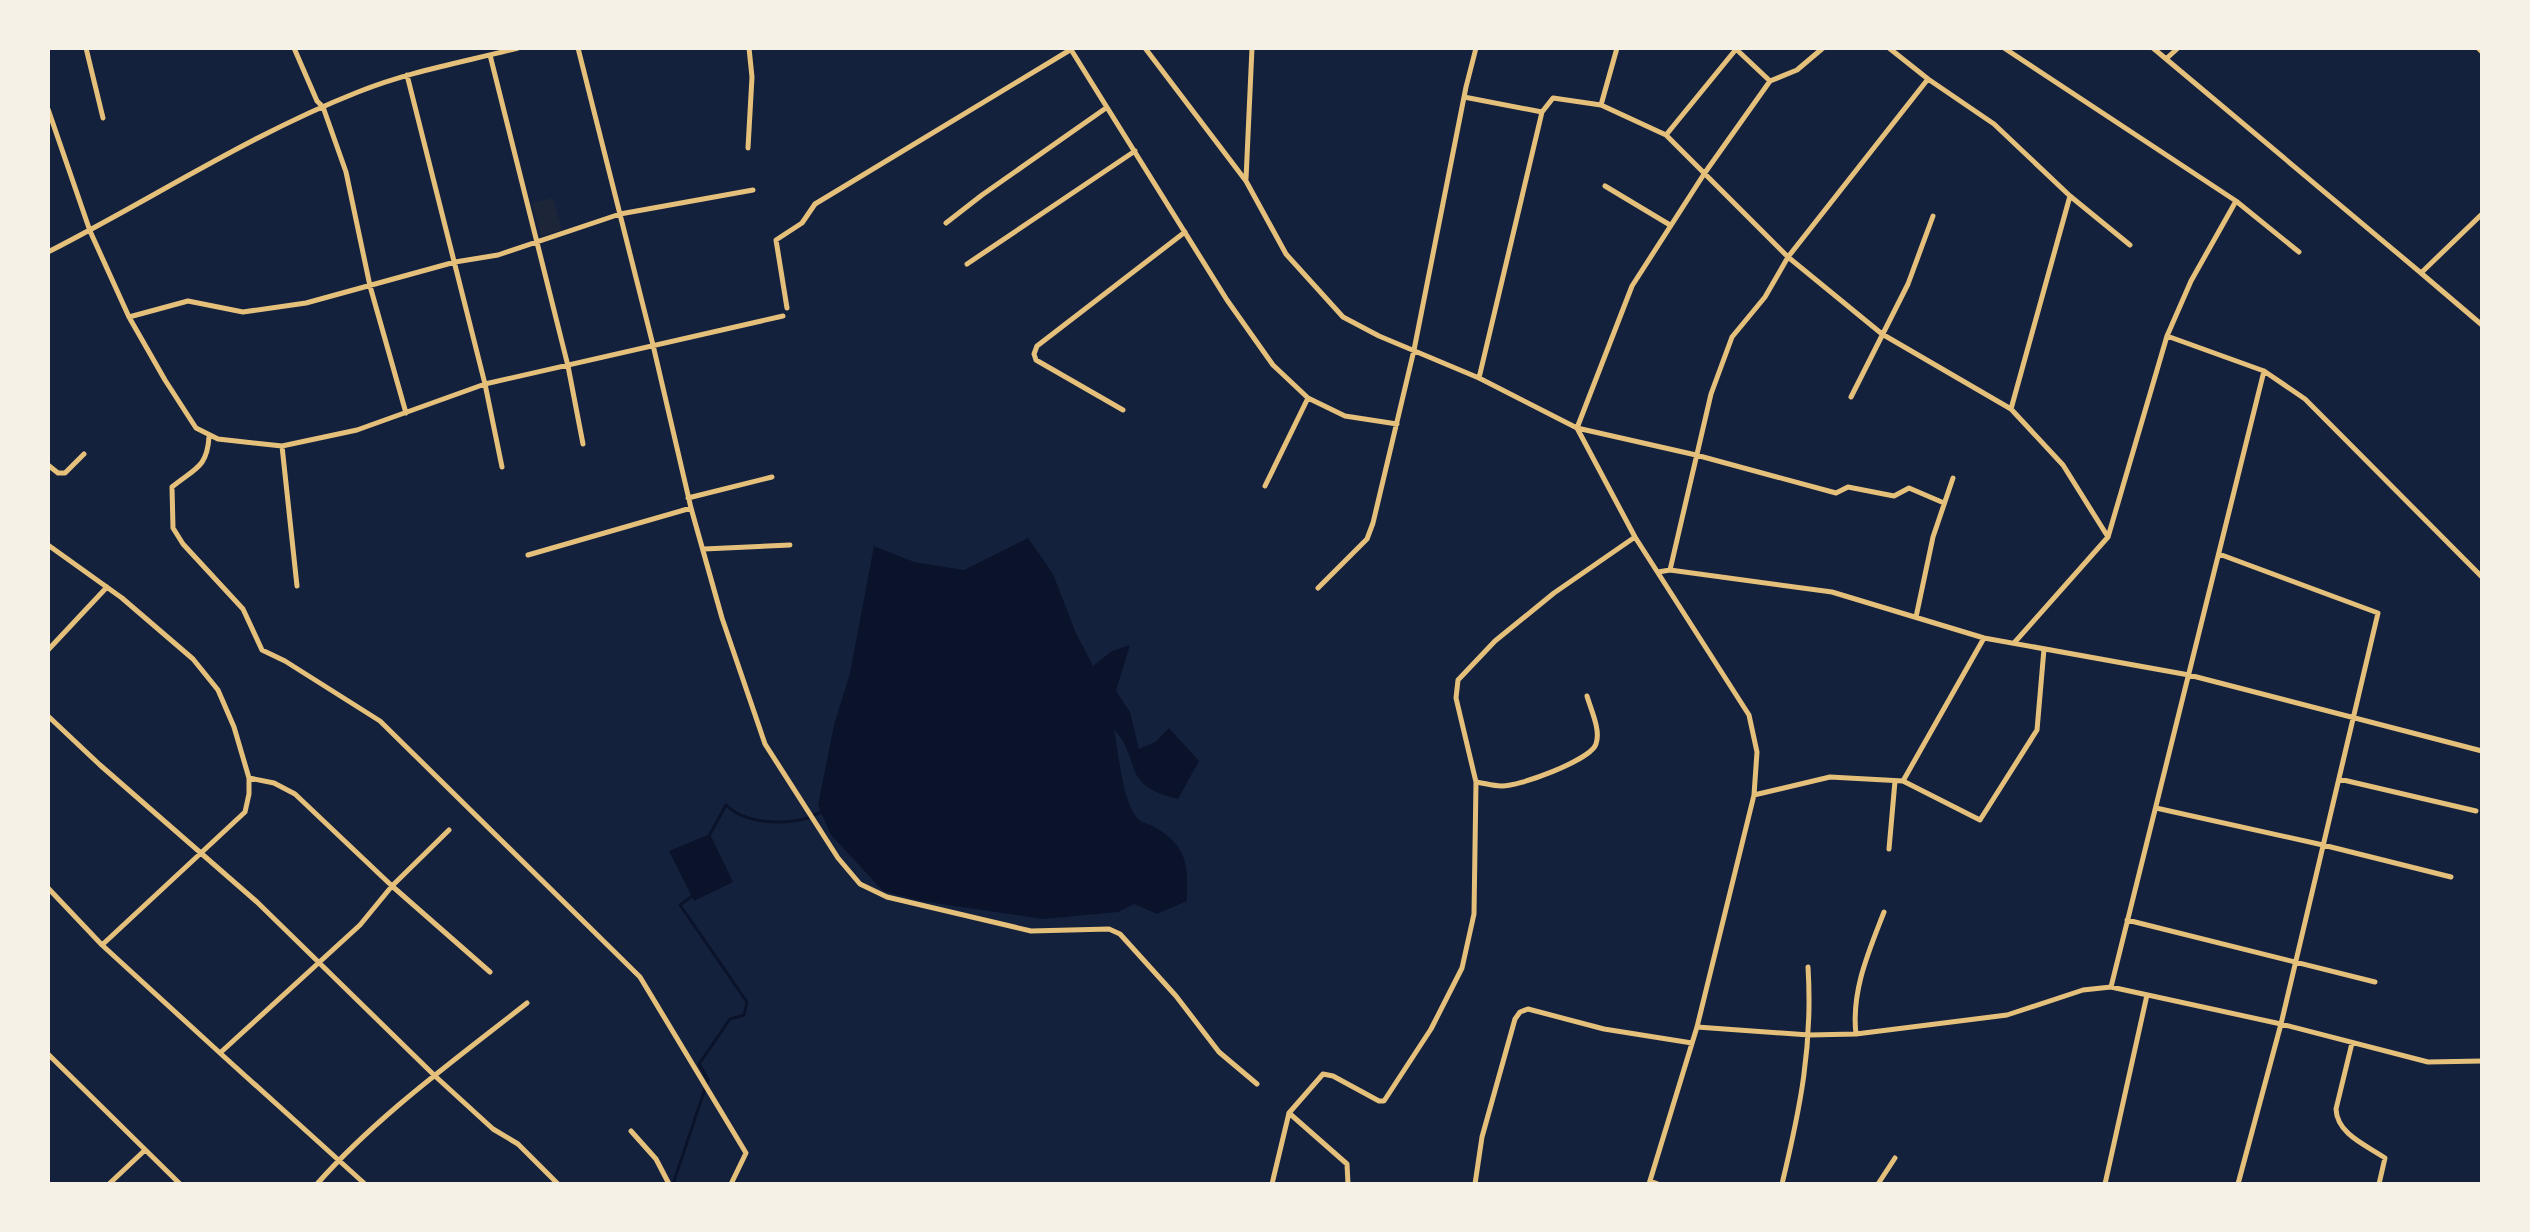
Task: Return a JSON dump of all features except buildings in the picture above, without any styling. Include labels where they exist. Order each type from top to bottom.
[{"type":"street","points":[[86,48],[103,118]]},
{"type":"street","points":[[294,48],[317,101],[323,107],[346,172],[370,286],[406,413]]},
{"type":"street","points":[[48,252],[214,159],[323,107],[407,75],[518,48]]},
{"type":"street","points":[[578,48],[688,498],[722,618],[765,744],[838,858],[860,884],[887,897],[1031,931],[1109,929],[1120,934],[1176,996],[1219,1052],[1257,1084]]},
{"type":"street","points":[[748,148],[752,77],[749,48]]},
{"type":"street","points":[[1145,48],[1246,181],[1286,254],[1343,317],[1479,378],[1577,428],[1696,455],[1836,493],[1848,487],[1894,496],[1909,488],[1944,503]]},
{"type":"street","points":[[1246,181],[1252,48]]},
{"type":"street","points":[[1318,588],[1367,539],[1414,350],[1476,48]]},
{"type":"street","points":[[1601,105],[1617,48]]},
{"type":"street","points":[[1666,135],[1737,48],[1770,81]]},
{"type":"street","points":[[1658,1184],[1650,1182],[1697,1027],[1754,795],[1757,752],[1749,715],[1635,537],[1577,428],[1632,286],[1670,225],[1770,81],[1797,70],[1823,48]]},
{"type":"street","points":[[1889,48],[1994,124],[2070,196],[2130,245]]},
{"type":"street","points":[[2004,48],[2236,201],[2299,252]]},
{"type":"street","points":[[2153,48],[2482,325]]},
{"type":"street","points":[[2167,59],[2178,48]]},
{"type":"street","points":[[787,308],[776,240],[802,223],[815,204],[1070,49],[1227,300],[1273,365],[1308,398],[1345,416],[1397,424]]},
{"type":"street","points":[[490,55],[568,366],[583,444]]},
{"type":"street","points":[[407,75],[485,384],[502,467]]},
{"type":"street","points":[[1670,570],[1711,394],[1732,337],[1765,297],[1788,257],[1928,79]]},
{"type":"street","points":[[1464,97],[1542,112]]},
{"type":"street","points":[[1479,378],[1542,112],[1553,98],[1601,105],[1666,135],[1788,257],[1882,334],[2011,409],[2063,465],[2108,537]]},
{"type":"street","points":[[946,223],[1106,108]]},
{"type":"street","points":[[48,109],[90,231],[129,317],[196,428],[209,437],[282,446],[357,430],[485,384],[783,316]]},
{"type":"street","points":[[967,264],[1135,151]]},
{"type":"street","points":[[1605,186],[1670,225]]},
{"type":"street","points":[[129,317],[188,301],[243,312],[306,303],[455,262],[498,255],[620,214],[753,190]]},
{"type":"street","points":[[2011,409],[2070,196]]},
{"type":"street","points":[[2014,643],[2108,537],[2167,336],[2191,281],[2236,201]]},
{"type":"street","points":[[2421,273],[2482,214]]},
{"type":"street","points":[[1851,397],[1908,284],[1933,216]]},
{"type":"street","points":[[1123,410],[1036,360],[1034,354],[1037,346],[1185,232]]},
{"type":"street","points":[[2167,336],[2264,371],[2305,399],[2482,577]]},
{"type":"street","points":[[2111,987],[2264,371]]},
{"type":"street","points":[[1265,486],[1308,398]]},
{"type":"street","points":[[209,437],[208,455],[203,463],[172,487],[173,528],[183,544],[243,609],[262,650],[285,661],[380,721],[640,977],[746,1153],[731,1184]]},
{"type":"street","points":[[282,446],[297,586]]},
{"type":"street","points":[[48,465],[58,473],[65,473],[84,454]]},
{"type":"street","points":[[688,498],[772,477]]},
{"type":"street","points":[[1916,617],[1933,537],[1953,478]]},
{"type":"street","points":[[528,555],[691,508]]},
{"type":"street","points":[[1272,1184],[1289,1113],[1323,1074],[1384,1101],[1431,1029],[1462,968],[1474,914],[1476,782],[1456,698],[1458,680],[1495,641],[1554,593],[1635,537]]},
{"type":"street","points":[[48,545],[107,587],[193,659],[218,690],[234,727],[249,778],[245,812],[102,945]]},
{"type":"street","points":[[704,549],[790,545]]},
{"type":"street","points":[[2219,554],[2378,613],[2281,1024],[2238,1184]]},
{"type":"street","points":[[1658,572],[1670,570],[1832,592],[1984,638],[2189,675],[2482,751]]},
{"type":"street","points":[[48,650],[107,587]]},
{"type":"street","points":[[1903,781],[1984,638]]},
{"type":"street","points":[[1754,795],[1830,777],[1903,781],[1980,820],[2037,730],[2044,649]]},
{"type":"street","points":[[1476,782],[1511,785],[1552,772],[1591,752],[1596,744],[1597,730],[1587,696]]},
{"type":"street","points":[[48,716],[257,902],[435,1076],[493,1129],[518,1144],[558,1184]]},
{"type":"street","points":[[249,778],[274,783],[295,794],[392,886],[490,972]]},
{"type":"street","points":[[2339,779],[2476,811]]},
{"type":"street","points":[[1889,849],[1895,781]]},
{"type":"street","points":[[2156,807],[2451,877]]},
{"type":"street","points":[[220,1053],[360,925],[392,886],[449,830]]},
{"type":"street","points":[[48,888],[102,945],[365,1184]]},
{"type":"street","points":[[1856,1034],[1854,1015],[1859,985],[1884,912]]},
{"type":"street","points":[[2127,920],[2375,982]]},
{"type":"street","points":[[1782,1184],[1802,1104],[1809,1035],[1808,967]]},
{"type":"street","points":[[1697,1027],[1809,1035],[1856,1034],[2007,1015],[2083,990],[2111,987],[2281,1024],[2428,1062],[2482,1061]]},
{"type":"street","points":[[2105,1184],[2147,995]]},
{"type":"street","points":[[317,1184],[338,1160],[435,1076],[527,1003]]},
{"type":"street","points":[[1475,1184],[1482,1137],[1515,1019],[1520,1012],[1528,1009],[1604,1029],[1692,1043]]},
{"type":"street","points":[[2352,1043],[2336,1109],[2336,1121],[2341,1129],[2385,1158],[2379,1184]]},
{"type":"street","points":[[48,1054],[180,1184]]},
{"type":"street","points":[[1289,1113],[1347,1164],[1348,1184]]},
{"type":"street","points":[[631,1131],[656,1159],[669,1184]]},
{"type":"street","points":[[109,1184],[145,1150]]},
{"type":"street","points":[[1878,1184],[1895,1158]]},
{"type":"shaded area","points":[[553,198],[562,230],[541,236],[532,203]]},
{"type":"shaded area","points":[[1028,538],[1053,574],[1076,633],[1093,666],[1112,651],[1130,645],[1116,691],[1130,712],[1139,749],[1155,742],[1169,728],[1199,761],[1178,799],[1160,793],[1139,779],[1123,741],[1114,729],[1125,789],[1133,811],[1140,820],[1166,834],[1184,858],[1187,901],[1157,914],[1134,904],[1118,912],[1043,919],[920,901],[883,891],[831,835],[818,805],[834,725],[850,673],[874,546],[914,562],[964,570]]},
{"type":"shaded area","points":[[710,834],[733,882],[694,901],[669,851]]},
{"type":"waterway","points":[[710,834],[726,805],[743,816],[765,821],[787,822],[808,818]]},
{"type":"waterway","points":[[814,815],[821,812]]},
{"type":"waterway","points":[[673,1184],[708,1080],[699,1064],[730,1019],[744,1015],[747,1002],[680,905],[695,894]]}]
